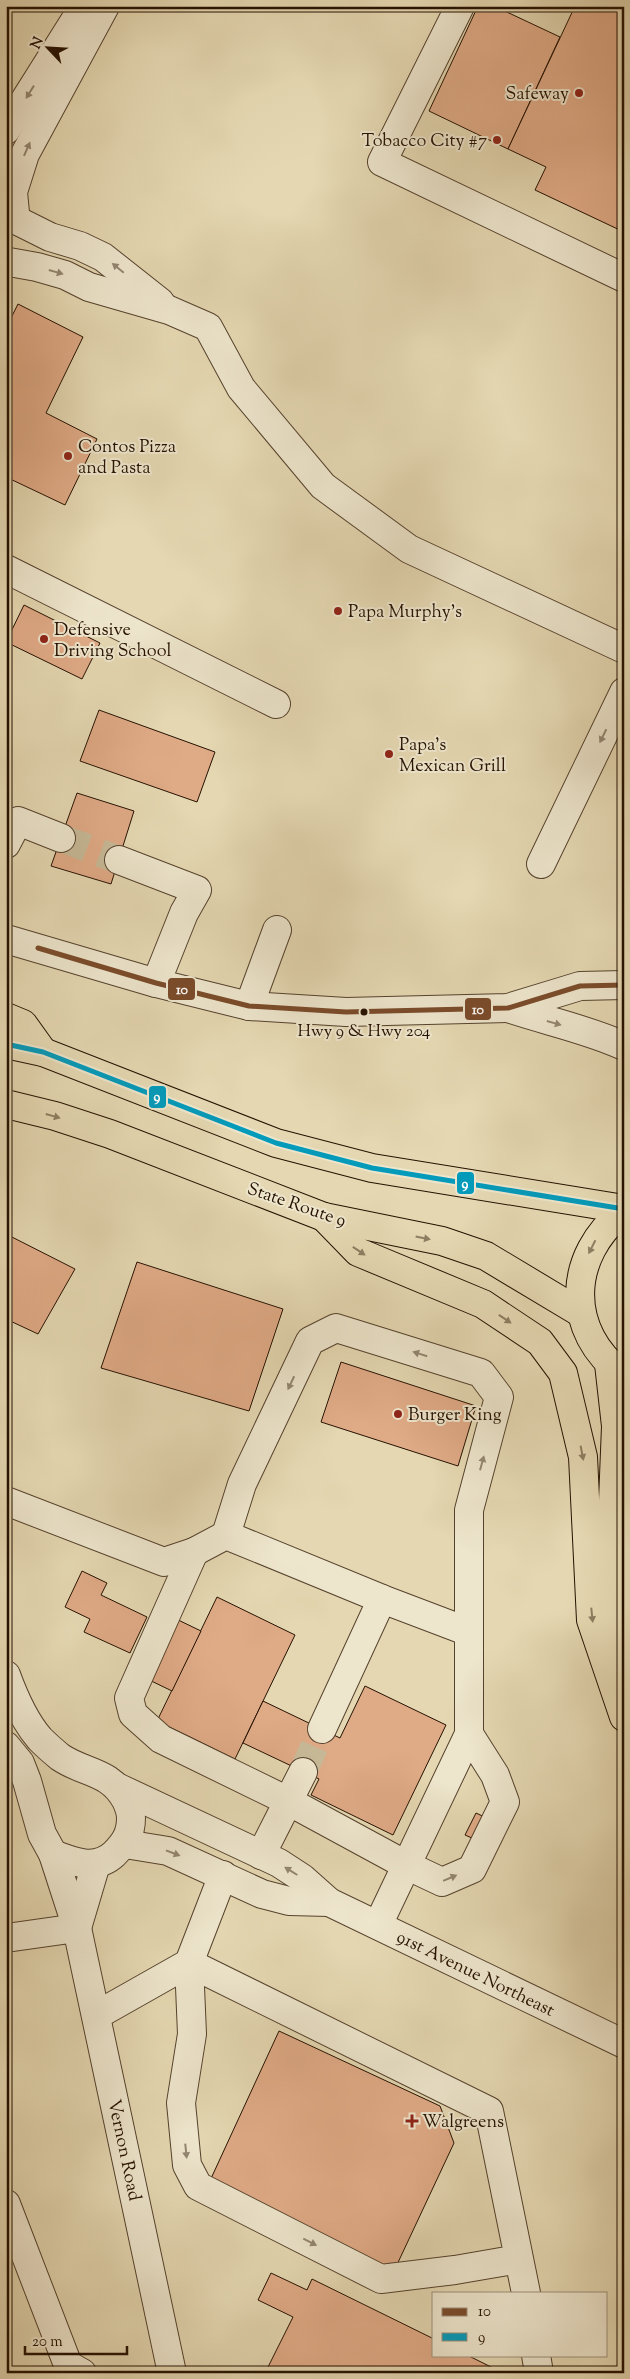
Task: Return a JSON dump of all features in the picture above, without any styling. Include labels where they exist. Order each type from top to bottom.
[{"type":"main road","points":[[6,1016],[23,1024],[44,1052]]},
{"type":"main road","points":[[6,1044],[44,1052],[276,1143],[372,1168],[624,1210]]},
{"type":"main road","name":"State Route 9","points":[[6,1104],[55,1116],[110,1134],[324,1217],[442,1242],[486,1256],[581,1313]]},
{"type":"main road","points":[[624,1210],[607,1224],[593,1244],[583,1266],[580,1289],[581,1313],[591,1341],[616,1369],[616,1426],[611,1552],[615,1624],[624,1701]]},
{"type":"main road","points":[[324,1217],[358,1252],[484,1304],[540,1342],[563,1374],[583,1457],[591,1620],[624,1717]]},
{"type":"street","points":[[6,130],[84,6]]},
{"type":"street","points":[[8,263],[17,254],[21,244],[22,233],[14,213],[13,192],[25,154],[106,6]]},
{"type":"street","points":[[460,6],[382,162],[624,278]]},
{"type":"street","points":[[14,213],[50,237],[80,246],[103,257],[169,310]]},
{"type":"street","points":[[8,263],[37,267],[66,275],[88,286],[169,310],[208,327],[242,388],[323,486],[409,548],[624,649]]},
{"type":"street","points":[[6,569],[276,704]]},
{"type":"street","points":[[541,864],[624,692]]},
{"type":"street","points":[[6,844],[18,821],[61,838]]},
{"type":"street","points":[[119,860],[197,890],[184,913],[156,983]]},
{"type":"street","points":[[249,1006],[277,930]]},
{"type":"street","points":[[6,939],[156,983],[249,1006],[346,1012],[508,1008],[580,986],[624,985]]},
{"type":"street","points":[[508,1008],[554,1024],[592,1032],[624,1046]]},
{"type":"street","points":[[6,1501],[164,1562],[194,1552],[226,1535],[242,1484],[310,1341],[336,1328],[481,1373],[500,1397],[469,1510],[469,1734],[378,1926]]},
{"type":"street","points":[[226,1535],[382,1599],[469,1632]]},
{"type":"street","points":[[194,1552],[129,1698],[133,1714],[161,1739],[288,1801],[406,1865],[442,1882],[472,1869],[505,1802],[496,1775],[469,1734]]},
{"type":"street","points":[[322,1729],[382,1599]]},
{"type":"street","name":"91st Avenue Northeast","points":[[6,1675],[28,1721],[40,1739],[61,1758],[98,1773],[119,1788],[261,1854],[302,1878],[329,1902],[624,2044]]},
{"type":"street","name":"Vernon Road","points":[[6,1746],[20,1763],[33,1797],[42,1834],[53,1854],[77,1928],[172,2373]]},
{"type":"street","points":[[261,1854],[303,1772]]},
{"type":"street","points":[[53,1854],[75,1862],[96,1864],[107,1860],[125,1844],[131,1829],[131,1811],[119,1788]]},
{"type":"street","name":"91st Avenue Northeast","points":[[125,1844],[168,1851],[262,1894],[289,1901],[329,1902]]},
{"type":"street","name":"Vernon Road","points":[[77,1928],[96,1864]]},
{"type":"street","points":[[223,1875],[189,1963],[192,2034],[180,2103],[187,2164],[198,2186],[382,2278],[456,2270],[519,2259]]},
{"type":"street","points":[[6,1938],[77,1928]]},
{"type":"street","points":[[97,2015],[189,1963]]},
{"type":"street","points":[[189,1963],[489,2111],[526,2292]]},
{"type":"street","points":[[6,2204],[68,2365],[82,2373]]},
{"type":"street","points":[[536,2356],[539,2373]]},
{"type":"building","points":[[478,6],[494,6],[560,37],[508,149],[429,111]]},
{"type":"building","name":"Safeway","points":[[575,6],[624,6],[624,232],[535,190],[546,167],[508,149]]},
{"type":"building","points":[[18,304],[83,337],[46,413],[97,439],[65,505],[6,477],[6,328]]},
{"type":"building","points":[[24,605],[100,643],[82,679],[6,642]]},
{"type":"building","points":[[99,710],[215,752],[197,802],[80,761]]},
{"type":"building","points":[[77,793],[134,811],[111,884],[51,866]]},
{"type":"building","points":[[6,1234],[75,1269],[38,1334],[6,1319]]},
{"type":"building","points":[[137,1262],[283,1309],[249,1411],[101,1368]]},
{"type":"building","name":"Burger King","points":[[341,1362],[476,1406],[458,1466],[321,1422]]},
{"type":"building","points":[[82,1571],[107,1583],[101,1595],[147,1617],[130,1653],[84,1632],[90,1619],[65,1607]]},
{"type":"building","points":[[217,1597],[295,1635],[235,1759],[157,1721]]},
{"type":"building","points":[[170,1616],[201,1631],[172,1691],[141,1676]]},
{"type":"building","points":[[365,1686],[446,1725],[393,1835],[311,1795],[319,1779],[243,1743],[263,1701],[340,1738]]},
{"type":"building","points":[[476,1813],[491,1820],[481,1842],[465,1835]]},
{"type":"building","name":"Walgreens","points":[[279,2031],[440,2106],[454,2143],[394,2271],[208,2185]]},
{"type":"building","points":[[271,2273],[307,2290],[312,2279],[432,2338],[432,2356],[469,2356],[503,2373],[265,2373],[293,2317],[258,2300]]},
{"type":"tunnel","points":[[61,838],[119,860]]},
{"type":"tunnel","points":[[303,1772],[322,1729]]},
{"type":"transit line","name":"10","points":[[38,948],[156,983],[249,1006],[346,1012],[508,1008],[580,986],[624,985]]},
{"type":"transit line","name":"9","points":[[6,1044],[43,1052],[276,1143],[372,1168],[624,1209]]},
{"type":"place","name":"Safeway","points":[[579,93]]},
{"type":"place","name":"Tobacco City #7","points":[[497,140]]},
{"type":"place","name":"Contos Pizza and Pasta","points":[[68,456]]},
{"type":"place","name":"Papa Murphy's","points":[[338,611]]},
{"type":"place","name":"Defensive Driving School","points":[[44,639]]},
{"type":"place","name":"Papa's Mexican Grill","points":[[389,754]]},
{"type":"place","name":"Hwy 9 & Hwy 204","points":[[364,1012]]},
{"type":"place","name":"Burger King","points":[[398,1414]]},
{"type":"place","name":"Walgreens","points":[[412,2121]]}]
